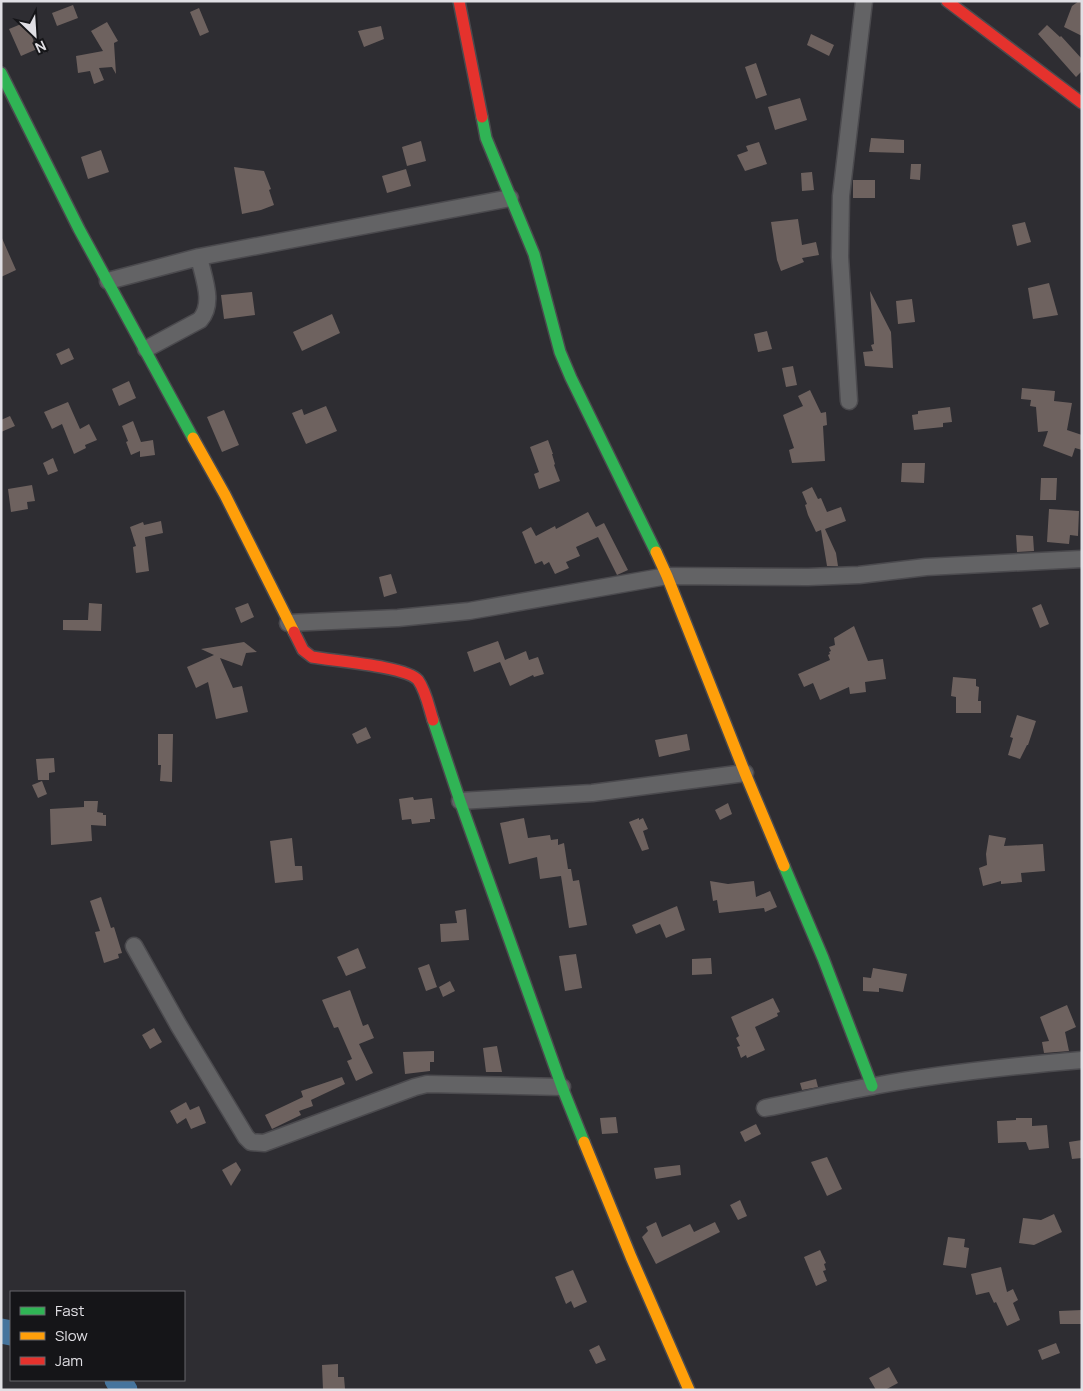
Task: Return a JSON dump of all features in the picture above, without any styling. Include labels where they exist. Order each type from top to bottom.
[{"type":"street","points":[[459,1],[486,138],[534,254],[564,360],[667,576],[745,773],[823,958],[872,1086]]},
{"type":"street","points":[[850,401],[840,257],[841,196],[848,121],[864,1]]},
{"type":"street","points":[[947,1],[1078,95]]},
{"type":"street","points":[[1,73],[79,229],[225,494],[303,650],[312,657],[406,673],[418,680],[425,695],[460,801],[562,1087],[631,1257],[689,1390]]},
{"type":"street","points":[[108,281],[200,257],[510,198]]},
{"type":"street","points":[[146,350],[200,320],[206,314],[208,303],[200,257]]},
{"type":"street","points":[[288,623],[398,618],[469,611],[667,576],[808,577],[935,566],[1082,559]]},
{"type":"street","points":[[460,801],[592,793],[745,773]]},
{"type":"street","points":[[134,946],[179,1026],[246,1137],[251,1142],[264,1143],[427,1084],[562,1087]]},
{"type":"street","points":[[765,1108],[872,1086],[1008,1066],[1082,1060]]},
{"type":"building","points":[[1082,1],[1082,36],[1064,27],[1072,6]]},
{"type":"building","points":[[73,5],[78,18],[57,26],[52,13]]},
{"type":"building","points":[[199,8],[209,32],[200,36],[190,12]]},
{"type":"building","points":[[26,22],[37,49],[21,56],[9,29]]},
{"type":"building","points":[[107,22],[118,41],[114,43],[116,74],[112,67],[99,68],[104,80],[94,84],[90,71],[78,73],[76,56],[103,51],[91,31]]},
{"type":"building","points":[[1047,25],[1061,36],[1082,59],[1082,71],[1076,77],[1038,34]]},
{"type":"building","points":[[381,26],[384,39],[364,47],[358,31]]},
{"type":"building","points":[[811,34],[834,45],[829,56],[807,45]]},
{"type":"building","points":[[756,63],[767,95],[756,99],[745,67]]},
{"type":"building","points":[[800,98],[807,120],[775,130],[768,107]]},
{"type":"building","points":[[871,138],[904,140],[904,153],[869,152]]},
{"type":"building","points":[[421,141],[426,161],[407,166],[402,147]]},
{"type":"building","points":[[759,142],[767,164],[745,171],[737,155],[748,151],[746,146]]},
{"type":"building","points":[[101,150],[109,172],[88,179],[81,157]]},
{"type":"building","points":[[911,164],[921,164],[920,180],[910,179]]},
{"type":"building","points":[[234,167],[264,171],[271,189],[269,190],[274,205],[242,214]]},
{"type":"building","points":[[406,169],[411,186],[387,193],[382,176]]},
{"type":"building","points":[[812,172],[814,190],[802,191],[801,173]]},
{"type":"building","points":[[853,180],[875,180],[875,198],[853,198]]},
{"type":"building","points":[[798,219],[802,245],[816,242],[819,255],[802,258],[804,262],[781,271],[777,260],[771,222]]},
{"type":"building","points":[[1025,222],[1031,242],[1017,246],[1012,225]]},
{"type":"building","points":[[1,236],[16,270],[1,277]]},
{"type":"building","points":[[1049,283],[1058,315],[1033,319],[1028,288]]},
{"type":"building","points":[[870,291],[891,332],[893,368],[865,366],[863,352],[873,351],[871,345],[874,344]]},
{"type":"building","points":[[252,292],[255,315],[224,319],[221,295]]},
{"type":"building","points":[[912,299],[915,322],[898,324],[896,301]]},
{"type":"building","points":[[332,314],[340,333],[302,351],[293,332]]},
{"type":"building","points":[[767,331],[772,349],[758,352],[754,334]]},
{"type":"building","points":[[69,348],[74,359],[61,365],[56,354]]},
{"type":"building","points":[[793,366],[797,385],[786,387],[782,368]]},
{"type":"building","points":[[129,381],[136,398],[119,406],[112,389]]},
{"type":"building","points":[[1022,388],[1055,391],[1054,401],[1072,403],[1067,430],[1082,435],[1082,450],[1075,448],[1072,457],[1043,446],[1048,431],[1038,432],[1036,407],[1030,406],[1031,400],[1021,399]]},
{"type":"building","points":[[810,390],[821,413],[826,412],[827,425],[823,426],[825,461],[792,463],[789,450],[794,448],[783,415],[803,406],[798,396]]},
{"type":"building","points":[[68,402],[80,429],[89,424],[97,440],[85,445],[86,448],[74,454],[62,424],[52,429],[44,412]]},
{"type":"building","points":[[326,406],[337,431],[306,444],[292,413],[302,409],[304,415]]},
{"type":"building","points":[[950,407],[952,422],[943,423],[943,427],[914,430],[912,415],[918,414],[918,411]]},
{"type":"building","points":[[224,410],[239,445],[222,452],[207,417]]},
{"type":"building","points":[[10,416],[15,426],[1,432],[1,420]]},
{"type":"building","points":[[133,421],[141,442],[153,440],[155,455],[140,457],[140,451],[131,455],[122,426]]},
{"type":"building","points":[[548,440],[560,481],[539,489],[534,474],[539,472],[530,447]]},
{"type":"building","points":[[53,458],[58,471],[48,475],[43,463]]},
{"type":"building","points":[[902,463],[925,463],[924,483],[901,482]]},
{"type":"building","points":[[1041,478],[1057,478],[1056,500],[1040,500]]},
{"type":"building","points":[[32,485],[35,501],[27,502],[28,509],[11,512],[8,489]]},
{"type":"building","points":[[812,487],[818,499],[821,498],[827,512],[841,507],[846,521],[825,529],[836,553],[838,566],[827,566],[821,530],[816,532],[808,515],[805,505],[807,504],[802,492]]},
{"type":"building","points":[[1049,509],[1079,511],[1078,536],[1070,535],[1069,544],[1047,542]]},
{"type":"building","points":[[588,512],[596,527],[604,523],[628,570],[617,575],[598,537],[576,547],[580,556],[566,562],[569,568],[555,574],[549,562],[544,565],[542,561],[535,564],[522,532],[531,527],[536,536],[555,526],[556,529]]},
{"type":"building","points":[[161,521],[163,533],[145,537],[149,571],[136,573],[133,547],[136,546],[130,527],[143,522],[144,525]]},
{"type":"building","points":[[1016,535],[1033,536],[1034,551],[1017,552]]},
{"type":"building","points":[[391,574],[397,593],[384,597],[379,577]]},
{"type":"building","points":[[89,603],[102,604],[101,631],[63,630],[63,620],[88,620]]},
{"type":"building","points":[[248,603],[254,617],[241,623],[235,608]]},
{"type":"building","points":[[1041,604],[1049,624],[1040,628],[1032,608]]},
{"type":"building","points":[[854,626],[868,661],[883,659],[886,679],[865,682],[866,692],[850,694],[849,687],[820,700],[813,683],[804,687],[798,674],[830,660],[828,655],[831,651],[829,647],[835,645],[834,638]]},
{"type":"building","points":[[498,641],[505,660],[526,651],[529,660],[538,657],[544,674],[534,677],[533,675],[510,686],[500,662],[474,672],[467,652]]},
{"type":"building","points":[[244,642],[257,652],[246,653],[242,666],[220,658],[233,688],[242,686],[248,712],[216,719],[208,682],[196,688],[187,667],[214,655],[201,649]]},
{"type":"building","points":[[953,677],[976,679],[976,686],[979,687],[978,701],[981,701],[981,713],[956,713],[956,697],[951,696]]},
{"type":"building","points":[[1017,715],[1036,721],[1028,745],[1020,759],[1008,755],[1013,738],[1010,737]]},
{"type":"building","points":[[366,727],[371,738],[357,744],[352,734]]},
{"type":"building","points":[[158,734],[173,734],[172,782],[160,781],[161,765],[158,765]]},
{"type":"building","points":[[687,734],[690,750],[659,757],[655,740]]},
{"type":"building","points":[[54,758],[55,772],[49,773],[49,780],[38,780],[36,759]]},
{"type":"building","points":[[42,781],[47,794],[38,798],[32,785]]},
{"type":"building","points":[[413,797],[414,800],[432,798],[435,819],[430,819],[430,822],[412,824],[411,819],[402,820],[399,799]]},
{"type":"building","points":[[84,801],[98,801],[97,812],[106,815],[106,826],[91,825],[92,841],[51,845],[50,809],[84,807]]},
{"type":"building","points":[[728,803],[732,814],[720,820],[715,810]]},
{"type":"building","points":[[524,818],[528,838],[550,835],[551,840],[558,839],[558,845],[564,843],[568,869],[571,869],[573,881],[579,880],[587,925],[569,928],[561,876],[540,879],[537,857],[509,864],[500,823]]},
{"type":"building","points":[[639,818],[639,820],[643,818],[648,829],[643,831],[649,849],[642,851],[629,822]]},
{"type":"building","points":[[989,835],[1006,838],[1004,846],[1043,844],[1045,871],[1021,873],[1022,882],[1001,884],[1001,881],[983,886],[979,868],[987,865],[986,854]]},
{"type":"building","points":[[292,838],[295,866],[302,866],[303,880],[275,883],[270,841]]},
{"type":"building","points":[[710,881],[728,884],[754,881],[756,897],[770,891],[777,907],[765,912],[764,908],[719,913],[717,900],[713,901]]},
{"type":"building","points":[[101,897],[111,928],[114,927],[122,953],[118,954],[119,958],[104,963],[95,932],[100,931],[90,901]]},
{"type":"building","points":[[677,906],[685,930],[666,938],[660,924],[636,934],[632,925]]},
{"type":"building","points":[[466,909],[469,940],[441,942],[440,924],[457,923],[455,911]]},
{"type":"building","points":[[358,948],[366,968],[346,976],[337,957]]},
{"type":"building","points":[[576,954],[582,988],[565,991],[559,956]]},
{"type":"building","points":[[711,958],[712,974],[692,975],[692,959]]},
{"type":"building","points":[[429,964],[437,987],[426,991],[418,968]]},
{"type":"building","points":[[873,968],[907,974],[903,992],[879,988],[879,992],[863,991],[863,977],[871,978]]},
{"type":"building","points":[[450,981],[455,991],[443,997],[439,987]]},
{"type":"building","points":[[350,990],[363,1026],[368,1024],[374,1038],[359,1044],[373,1073],[356,1081],[347,1061],[352,1059],[338,1027],[334,1028],[322,1000]]},
{"type":"building","points":[[773,998],[780,1012],[777,1013],[778,1016],[755,1027],[765,1050],[747,1058],[746,1055],[741,1058],[737,1047],[740,1046],[736,1038],[739,1036],[731,1017]]},
{"type":"building","points":[[1067,1005],[1076,1027],[1065,1032],[1069,1051],[1044,1053],[1042,1042],[1049,1041],[1040,1017]]},
{"type":"building","points":[[154,1028],[162,1042],[150,1049],[142,1035]]},
{"type":"building","points":[[497,1046],[502,1072],[486,1072],[483,1048]]},
{"type":"building","points":[[434,1051],[434,1062],[430,1062],[430,1071],[405,1074],[403,1052]]},
{"type":"building","points":[[342,1077],[345,1084],[311,1100],[313,1106],[299,1111],[301,1115],[272,1129],[265,1115],[303,1097],[301,1091]]},
{"type":"building","points":[[816,1079],[818,1087],[802,1090],[800,1083]]},
{"type":"building","points":[[186,1102],[190,1110],[199,1106],[206,1123],[191,1129],[186,1118],[177,1124],[170,1111]]},
{"type":"building","points":[[616,1117],[618,1133],[602,1134],[600,1118]]},
{"type":"building","points":[[1016,1118],[1032,1118],[1032,1126],[1047,1125],[1049,1148],[1029,1150],[1026,1142],[998,1143],[997,1121],[1016,1120]]},
{"type":"building","points":[[756,1124],[761,1134],[745,1142],[740,1132]]},
{"type":"building","points":[[1082,1140],[1082,1158],[1072,1159],[1069,1142]]},
{"type":"building","points":[[827,1157],[842,1189],[827,1196],[811,1162]]},
{"type":"building","points":[[236,1162],[241,1170],[231,1186],[222,1170]]},
{"type":"building","points":[[680,1165],[681,1175],[656,1179],[654,1168]]},
{"type":"building","points":[[740,1200],[747,1216],[738,1220],[730,1205]]},
{"type":"building","points":[[1054,1214],[1062,1232],[1034,1245],[1019,1243],[1023,1218],[1041,1220]]},
{"type":"building","points":[[656,1222],[662,1237],[690,1224],[694,1232],[715,1222],[720,1232],[656,1264],[642,1237],[648,1231],[646,1227]]},
{"type":"building","points":[[948,1237],[965,1239],[964,1247],[969,1248],[966,1268],[943,1265]]},
{"type":"building","points":[[820,1250],[826,1263],[824,1264],[826,1270],[823,1271],[827,1281],[816,1286],[804,1257]]},
{"type":"building","points":[[1001,1267],[1007,1292],[1013,1289],[1018,1300],[1013,1303],[1020,1320],[1007,1326],[996,1302],[994,1303],[989,1292],[976,1295],[971,1274]]},
{"type":"building","points":[[573,1270],[587,1302],[574,1308],[571,1301],[566,1304],[555,1277]]},
{"type":"building","points":[[1082,1310],[1082,1324],[1060,1324],[1059,1311]]},
{"type":"building","points":[[1056,1343],[1060,1353],[1042,1360],[1038,1350]]},
{"type":"building","points":[[599,1345],[606,1360],[596,1364],[589,1350]]},
{"type":"building","points":[[338,1364],[338,1377],[344,1377],[345,1389],[323,1390],[322,1365]]},
{"type":"building","points":[[889,1367],[898,1383],[885,1390],[876,1390],[869,1378]]},
{"type":"waterway","points":[[1,1331],[10,1333]]},
{"type":"waterway","points":[[118,1381],[125,1390]]},
{"type":"traffic: fast","points":[[1,73],[79,229],[193,438]]},
{"type":"traffic: fast","points":[[482,117],[486,138],[534,254],[560,352],[656,552]]},
{"type":"traffic: fast","points":[[433,720],[562,1087],[584,1142]]},
{"type":"traffic: fast","points":[[784,866],[823,958],[872,1086]]},
{"type":"traffic: slow","points":[[193,438],[225,495],[294,632]]},
{"type":"traffic: slow","points":[[656,552],[784,866]]},
{"type":"traffic: slow","points":[[584,1142],[631,1257],[689,1390]]},
{"type":"traffic: jam","points":[[459,1],[482,117]]},
{"type":"traffic: jam","points":[[947,1],[1082,103]]},
{"type":"traffic: jam","points":[[294,632],[303,650],[312,657],[385,668],[411,675],[418,680],[423,689],[433,720]]}]
